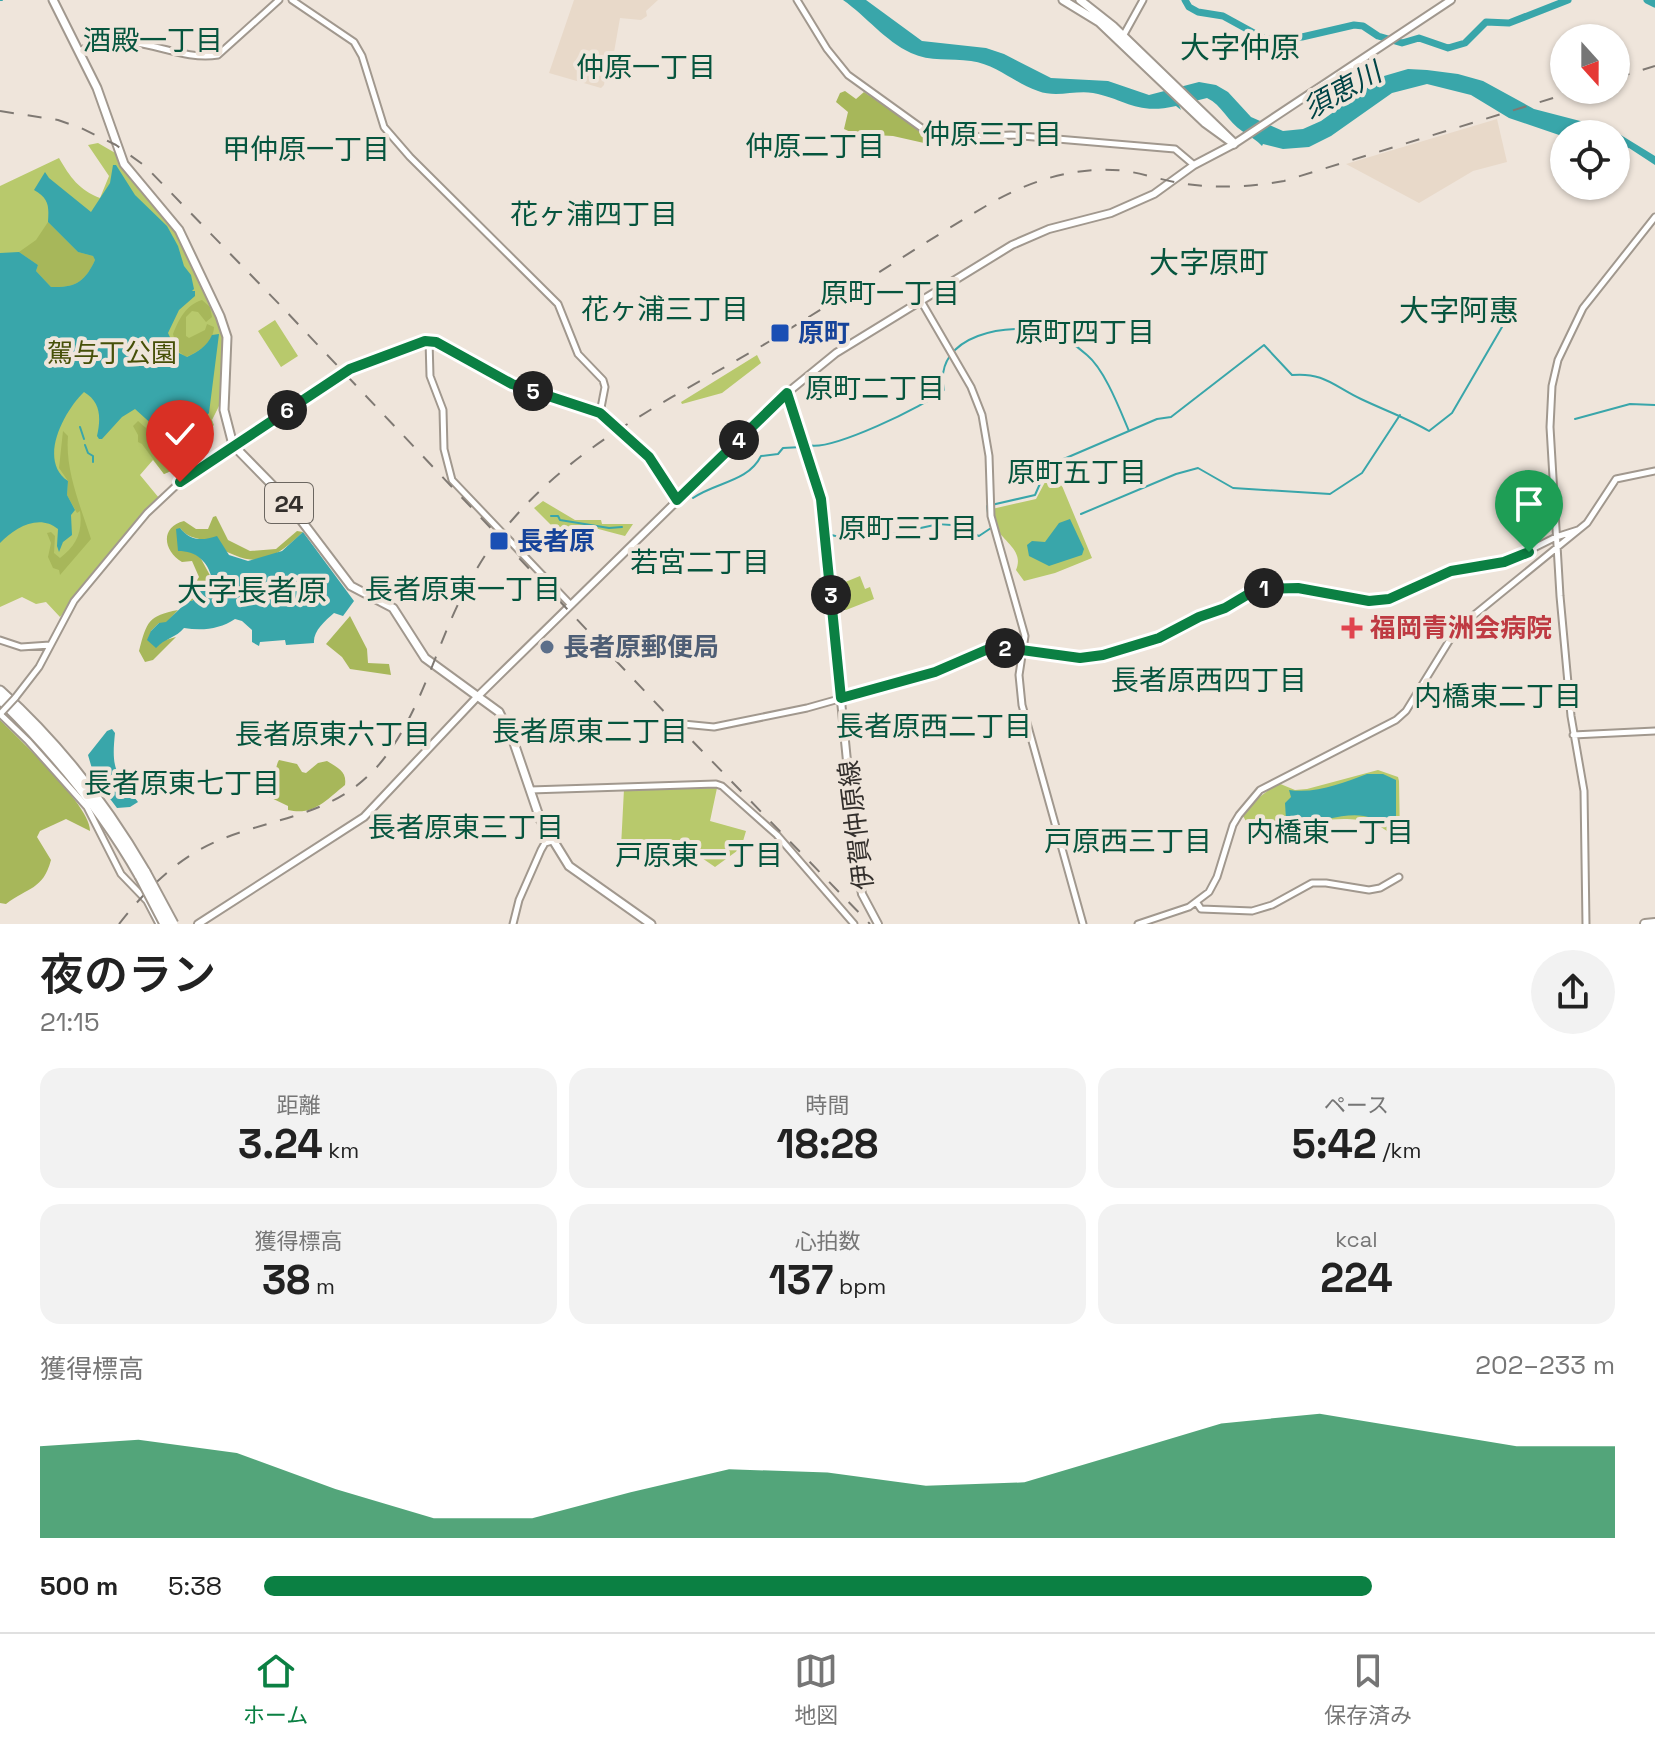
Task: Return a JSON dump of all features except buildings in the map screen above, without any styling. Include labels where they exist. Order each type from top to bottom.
[{"type":"highway","points":[[0,691],[81,777],[173,924]]},
{"type":"highway","points":[[0,699],[84,792],[143,874],[165,924]]},
{"type":"highway","points":[[1645,924],[1655,923]]},
{"type":"main road","points":[[53,0],[97,88],[124,164],[179,230],[225,328],[227,374],[224,410],[233,445]]},
{"type":"main road","points":[[1063,0],[1122,38]]},
{"type":"main road","points":[[1080,0],[1225,139],[1238,141]]},
{"type":"main road","points":[[198,924],[208,921],[364,817],[570,604],[787,393],[836,353],[1012,245],[1049,229],[1128,207],[1167,186],[1194,165],[1238,141],[1451,0]]},
{"type":"main road","name":"伊賀仲原線","points":[[787,393],[821,499],[859,884],[878,924]]},
{"type":"main road","name":"24","points":[[233,445],[282,495],[351,586],[393,608],[425,658],[499,712],[506,723],[540,819],[552,841],[576,872],[651,924]]},
{"type":"street","points":[[79,51],[103,42],[122,41],[187,54],[218,55],[279,0]]},
{"type":"street","points":[[292,0],[354,42],[362,56],[384,127],[410,157],[558,304],[578,354],[603,380],[605,387],[600,413]]},
{"type":"street","points":[[797,0],[827,49],[848,75],[930,134],[949,138],[1011,135],[1175,149],[1194,165]]},
{"type":"street","points":[[1122,38],[1143,0]]},
{"type":"street","points":[[1586,924],[1584,791],[1573,735],[1556,537],[1550,427],[1552,386],[1558,360],[1583,308],[1655,217]]},
{"type":"street","points":[[921,301],[971,387],[982,415],[989,456],[990,507],[1025,636],[1019,675],[1024,716],[1083,924]]},
{"type":"street","points":[[429,340],[430,376],[443,410],[444,449],[452,480],[570,604]]},
{"type":"street","points":[[159,924],[147,901],[121,874],[87,807],[1,713],[39,667],[74,601],[147,513],[180,482],[350,369],[429,340],[512,384],[600,413],[655,464],[677,500]]},
{"type":"street","points":[[1138,924],[1197,903],[1214,885],[1233,825],[1254,796],[1286,775],[1396,720],[1411,704],[1460,628],[1592,517],[1616,479],[1655,471]]},
{"type":"street","points":[[683,724],[714,727],[753,721],[935,672],[986,650],[1007,648],[1080,658],[1103,655],[1159,638],[1262,588],[1307,589],[1369,601],[1389,599],[1451,571],[1510,560],[1556,537],[1578,530]]},
{"type":"street","points":[[0,640],[16,646],[50,645]]},
{"type":"street","points":[[1573,735],[1655,731]]},
{"type":"street","points":[[530,790],[722,786],[777,835],[854,924]]},
{"type":"street","points":[[513,924],[519,900],[541,850],[545,843],[552,841]]},
{"type":"street","points":[[1197,903],[1201,909],[1252,911],[1272,905],[1312,883],[1375,890],[1399,877]]},
{"type":"shaded area","points":[[574,0],[658,0],[641,20],[620,18],[613,58],[608,58],[601,88],[549,73]]},
{"type":"shaded area","points":[[1497,119],[1507,162],[1473,171],[1419,203],[1346,164]]},
{"type":"green space","points":[[845,91],[856,99],[864,92],[927,135],[924,143],[893,136],[855,134],[844,129],[848,112],[836,102],[840,93]]},
{"type":"green space","name":"駕与丁公園","points":[[98,143],[117,154],[167,217],[219,316],[226,352],[219,406],[212,420],[214,425],[177,467],[164,474],[153,460],[140,475],[159,498],[129,530],[60,617],[46,602],[36,604],[22,597],[0,607],[0,186],[59,158],[76,182],[100,198],[109,176],[88,145]]},
{"type":"green space","points":[[48,222],[78,252],[93,256],[95,260],[87,274],[73,285],[51,287],[36,271],[38,265],[19,252],[36,240]]},
{"type":"green space","points":[[202,300],[210,307],[212,317],[206,322],[198,312],[192,311],[186,317],[186,336],[189,338],[205,330],[207,324],[214,327],[213,333],[205,346],[186,357],[178,351],[173,334],[187,309]]},
{"type":"green space","points":[[275,320],[298,356],[281,367],[258,331]]},
{"type":"green space","points":[[757,355],[761,363],[722,393],[682,404],[681,402]]},
{"type":"green space","points":[[212,420],[213,429],[179,466],[164,474],[138,442],[133,426],[138,421],[162,442],[166,466],[176,466],[190,440]]},
{"type":"green space","points":[[63,431],[68,436],[71,475],[91,539],[60,575],[48,557],[51,543],[47,533],[55,536],[54,553],[60,558],[77,538],[81,519],[80,511],[77,513],[67,495],[68,481],[59,468]]},
{"type":"green space","points":[[1052,469],[1092,558],[1024,581],[1016,570],[1016,552],[997,529],[992,509],[1036,499]]},
{"type":"green space","points":[[543,501],[575,520],[633,524],[625,536],[580,526],[563,530],[555,536],[551,532],[554,528],[534,508]]},
{"type":"green space","points":[[216,516],[228,540],[250,551],[276,549],[297,531],[303,532],[277,553],[257,560],[235,555],[189,536],[180,528],[190,551],[200,557],[212,579],[192,601],[188,601],[187,595],[199,577],[192,561],[182,562],[171,552],[168,534],[171,528],[184,521],[196,529],[208,529]]},
{"type":"green space","points":[[860,576],[865,589],[870,587],[874,599],[846,610],[835,609],[833,587]]},
{"type":"green space","points":[[178,610],[166,623],[159,623],[151,631],[162,641],[176,637],[153,660],[145,662],[139,651],[147,626],[160,615]]},
{"type":"green space","points":[[350,616],[367,649],[368,663],[389,664],[391,675],[350,669],[342,657],[326,644]]},
{"type":"green space","points":[[0,720],[67,790],[87,820],[90,831],[66,819],[40,831],[37,837],[51,860],[48,870],[39,883],[6,904],[0,903]]},
{"type":"green space","points":[[279,760],[297,764],[306,773],[318,763],[327,761],[343,773],[345,785],[312,809],[288,810],[288,806],[263,794],[269,782],[275,783]]},
{"type":"green space","points":[[1378,770],[1398,777],[1400,839],[1360,820],[1290,824],[1270,821],[1250,828],[1243,816],[1253,802],[1278,783],[1295,790],[1307,789]]},
{"type":"green space","points":[[717,788],[710,821],[746,831],[741,848],[715,867],[686,847],[621,847],[624,789]]},
{"type":"water","points":[[843,0],[866,0],[922,41],[986,48],[1051,78],[1108,81],[1149,95],[1199,82],[1216,85],[1228,92],[1251,117],[1283,131],[1303,129],[1321,121],[1384,76],[1408,69],[1458,74],[1483,81],[1534,109],[1576,120],[1550,120],[1550,132],[1509,118],[1471,95],[1427,84],[1392,93],[1331,136],[1309,147],[1283,149],[1262,146],[1207,98],[1179,105],[1181,110],[1176,106],[1141,108],[1093,93],[1045,93],[981,63],[918,56],[893,42]]},
{"type":"water","points":[[1630,141],[1655,156],[1655,165],[1630,149]]},
{"type":"water","name":"駕与丁公園","points":[[113,165],[116,165],[135,195],[167,226],[191,275],[195,296],[179,310],[168,333],[177,352],[187,357],[202,348],[212,335],[219,334],[209,413],[183,438],[172,458],[167,457],[166,437],[135,409],[99,439],[97,406],[84,392],[62,423],[54,448],[55,461],[59,472],[68,481],[67,495],[75,510],[71,515],[72,535],[63,542],[59,552],[58,529],[51,524],[35,522],[12,532],[0,543],[0,253],[19,252],[38,265],[36,271],[51,287],[78,282],[95,260],[93,256],[78,252],[48,222],[47,203],[34,190],[45,172],[91,212],[110,183]]},
{"type":"water","points":[[1070,519],[1084,549],[1082,555],[1049,566],[1029,556],[1027,545],[1032,541],[1045,542],[1059,523]]},
{"type":"water","points":[[180,528],[197,539],[217,536],[229,555],[248,561],[282,551],[303,532],[354,601],[343,616],[334,613],[323,623],[315,634],[314,643],[286,645],[285,640],[260,642],[259,646],[252,642],[252,630],[235,619],[211,628],[184,628],[156,648],[147,640],[151,631],[192,601],[198,594],[196,591],[208,586],[212,579],[208,567],[200,558],[178,551],[176,529]]},
{"type":"water","points":[[112,729],[115,733],[117,770],[138,802],[130,807],[117,808],[95,779],[88,755]]},
{"type":"water","points":[[1367,774],[1383,774],[1396,780],[1396,829],[1390,830],[1377,820],[1364,816],[1351,815],[1311,822],[1286,819],[1285,803],[1291,797],[1289,790],[1319,789]]},
{"type":"waterway","points":[[1185,0],[1189,7],[1198,12],[1223,16],[1265,39],[1302,37],[1354,25],[1402,43],[1419,38],[1448,48],[1465,43],[1486,22],[1509,23],[1568,0]]},
{"type":"waterway","points":[[1647,0],[1655,4]]},
{"type":"waterway","points":[[988,513],[987,506],[1035,495],[1050,461],[1059,461],[1157,419],[1171,417],[1264,345],[1292,375],[1329,381],[1429,431],[1452,413],[1502,327]]},
{"type":"waterway","points":[[808,445],[836,442],[856,435],[918,406],[944,390],[944,371],[950,356],[962,344],[978,336],[1015,329],[1055,335],[1087,355],[1106,380],[1129,431]]},
{"type":"waterway","points":[[1575,419],[1630,404],[1655,405]]},
{"type":"waterway","points":[[1081,514],[1176,474],[1198,468],[1233,488],[1330,494],[1362,473],[1400,415]]},
{"type":"waterway","points":[[80,427],[84,439]]},
{"type":"waterway","points":[[85,445],[93,456],[93,462]]},
{"type":"waterway","points":[[693,498],[740,476],[761,456],[778,454],[783,448],[802,447]]},
{"type":"waterway","points":[[551,516],[609,528],[622,527]]},
{"type":"waterway","points":[[828,534],[850,540],[869,531],[893,534],[939,524],[951,525],[979,536],[991,528],[990,520]]},
{"type":"railway","points":[[1630,74],[1655,66]]},
{"type":"railway","points":[[119,924],[162,877],[187,857],[235,834],[314,809],[351,790],[368,776],[395,743],[406,723],[456,608],[485,555],[513,519],[570,465],[634,420],[770,341],[991,203],[1039,181],[1091,170],[1126,171],[1205,186],[1245,186],[1284,181],[1550,99]]},
{"type":"railway","points":[[0,111],[58,120],[81,128],[116,145],[145,166],[870,924]]},
{"type":"place","name":"原町","points":[[780,333]]},
{"type":"place","name":"長者原","points":[[499,541]]},
{"type":"place","name":"福岡青洲会病院","points":[[1352,628]]},
{"type":"place","name":"長者原郵便局","points":[[547,647]]},
{"type":"district","name":"酒殿一丁目","points":[[153,40]]},
{"type":"district","name":"大字仲原","points":[[1240,47]]},
{"type":"district","name":"仲原一丁目","points":[[646,67]]},
{"type":"district","name":"仲原三丁目","points":[[992,134]]},
{"type":"district","name":"仲原二丁目","points":[[815,146]]},
{"type":"district","name":"甲仲原一丁目","points":[[306,149]]},
{"type":"district","name":"花ヶ浦四丁目","points":[[594,214]]},
{"type":"district","name":"大字原町","points":[[1209,262]]},
{"type":"district","name":"原町一丁目","points":[[890,293]]},
{"type":"district","name":"花ヶ浦三丁目","points":[[665,309]]},
{"type":"district","name":"大字阿惠","points":[[1459,310]]},
{"type":"district","name":"原町四丁目","points":[[1085,332]]},
{"type":"district","name":"原町二丁目","points":[[875,388]]},
{"type":"district","name":"原町五丁目","points":[[1077,472]]},
{"type":"district","name":"原町三丁目","points":[[908,528]]},
{"type":"district","name":"若宮二丁目","points":[[700,562]]},
{"type":"district","name":"長者原東一丁目","points":[[463,589]]},
{"type":"district","name":"大字長者原","points":[[252,590]]},
{"type":"district","name":"長者原西四丁目","points":[[1209,680]]},
{"type":"district","name":"内橋東二丁目","points":[[1498,696]]},
{"type":"district","name":"長者原西二丁目","points":[[934,726]]},
{"type":"district","name":"長者原東二丁目","points":[[590,731]]},
{"type":"district","name":"長者原東六丁目","points":[[333,734]]},
{"type":"district","name":"長者原東七丁目","points":[[182,783]]},
{"type":"district","name":"長者原東三丁目","points":[[466,827]]},
{"type":"district","name":"内橋東一丁目","points":[[1330,832]]},
{"type":"district","name":"戸原西三丁目","points":[[1128,841]]},
{"type":"district","name":"戸原東一丁目","points":[[699,855]]},
{"type":"route","points":[[180,482],[350,369],[429,340],[512,384],[600,413],[649,457],[677,500],[787,393],[821,499],[841,698],[935,672],[986,650],[998,648],[1080,658],[1103,655],[1159,638],[1199,617],[1225,608],[1257,589],[1298,588],[1379,601],[1398,596],[1451,571],[1504,562],[1529,552]]},
{"type":"water label","name":"須恵川","points":[[1342,90]]}]
